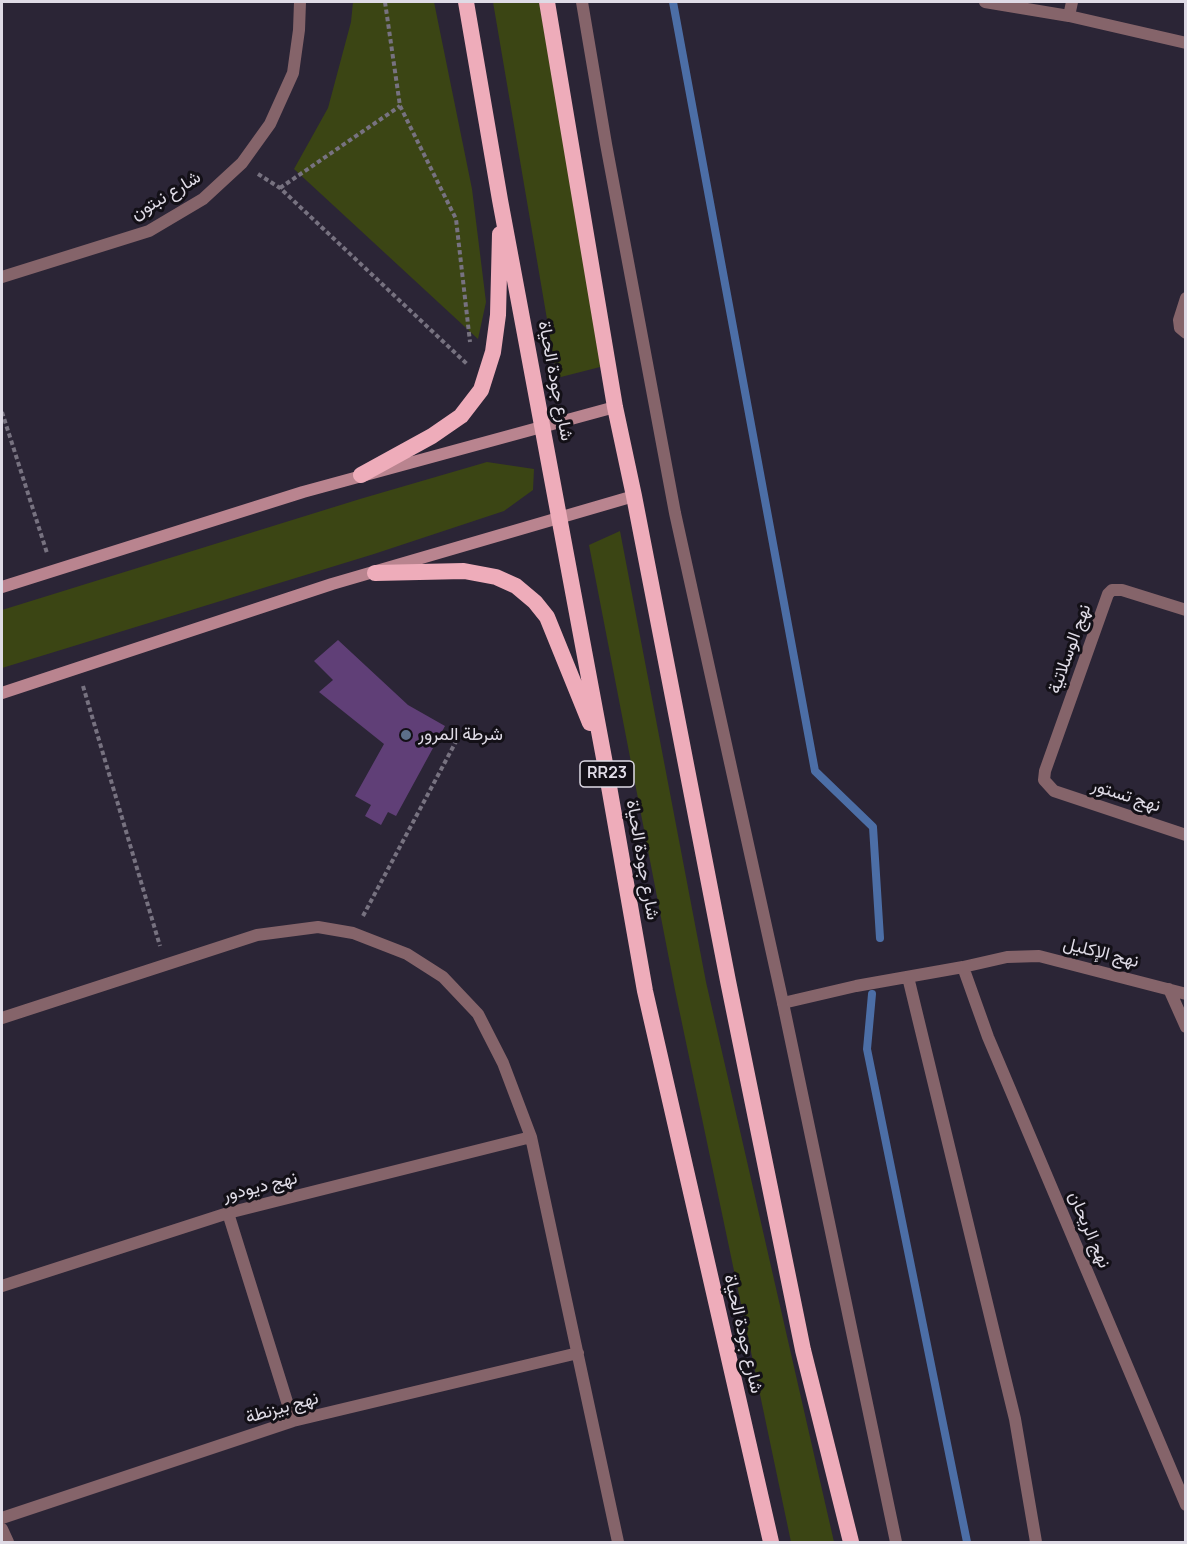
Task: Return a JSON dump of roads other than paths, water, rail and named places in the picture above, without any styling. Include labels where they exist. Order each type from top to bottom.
[{"type":"highway","name":"شارع جودة الحياة","points":[[466,2],[500,200],[645,991],[771,1542]]},
{"type":"highway","points":[[547,2],[615,407],[728,981],[801,1339],[851,1542]]},
{"type":"highway","points":[[361,475],[432,436],[461,416],[481,390],[493,352],[498,315],[500,200]]},
{"type":"highway","points":[[375,573],[464,571],[496,577],[516,586],[535,602],[547,617],[604,758]]},
{"type":"main road","points":[[2,587],[361,475],[615,407]]},
{"type":"main road","points":[[2,693],[332,584],[634,496]]},
{"type":"street","name":"شارع نبتون","points":[[2,277],[149,231],[203,199],[242,163],[270,124],[293,73],[300,2]]},
{"type":"street","points":[[582,2],[608,156],[675,513],[783,1004],[896,1542]]},
{"type":"street","points":[[985,2],[1069,16],[1185,43]]},
{"type":"street","points":[[1069,16],[1072,2]]},
{"type":"street","points":[[1185,298],[1179,320],[1180,328],[1185,333]]},
{"type":"street","name":"نهج الوسلاتية","points":[[1054,791],[1044,780],[1045,771],[1108,594],[1112,590],[1122,590],[1185,610]]},
{"type":"street","name":"نهج تستور","points":[[1054,791],[1185,834]]},
{"type":"street","points":[[2,1018],[257,935],[318,927],[353,933],[407,954],[443,977],[478,1014],[503,1063],[531,1137],[618,1542]]},
{"type":"street","name":"نهج الإكليل","points":[[783,1004],[856,986],[1007,957],[1039,956],[1185,994]]},
{"type":"street","name":"نهج الريحان","points":[[963,967],[988,1037],[1185,1505]]},
{"type":"street","points":[[908,977],[1015,1419],[1036,1542]]},
{"type":"street","points":[[1169,989],[1185,1027]]},
{"type":"street","name":"نهج ديودور","points":[[2,1286],[228,1213],[531,1137]]},
{"type":"street","points":[[228,1213],[293,1421]]},
{"type":"street","name":"نهج بيزنطة","points":[[2,1518],[293,1421],[578,1353]]},
{"type":"street","points":[[2,1529],[8,1542]]},
{"type":"waterway","points":[[673,2],[815,771],[873,827],[880,938]]},
{"type":"waterway","points":[[872,994],[867,1049],[967,1542]]},
{"type":"place","name":"شرطة المرور","points":[[406,735]]}]
